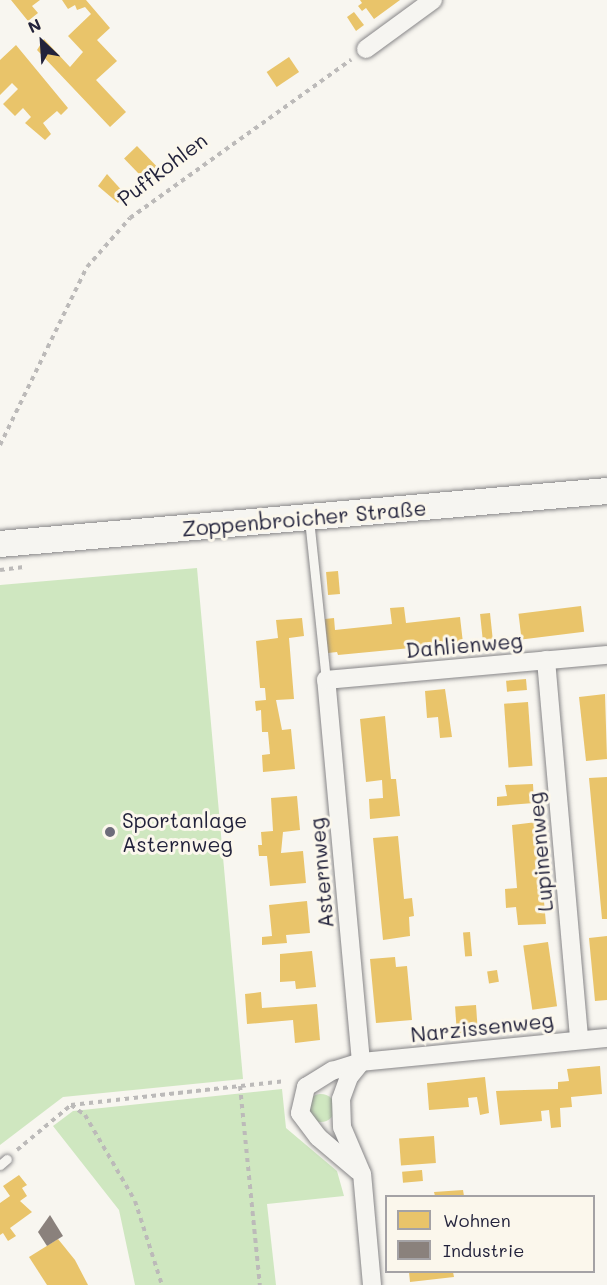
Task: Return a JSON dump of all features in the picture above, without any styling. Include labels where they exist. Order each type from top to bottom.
[{"type":"main road","name":"Zoppenbroicher Straße","points":[[0,544],[607,491]]},
{"type":"street","points":[[366,49],[433,0]]},
{"type":"street","name":"Dahlienweg","points":[[326,680],[607,655]]},
{"type":"street","name":"Lupinenweg","points":[[546,660],[579,1040]]},
{"type":"street","name":"Asternweg","points":[[326,680],[361,1062]]},
{"type":"street","name":"Narzissenweg","points":[[361,1062],[607,1038]]},
{"type":"street","points":[[361,1062],[332,1071],[306,1087],[300,1099],[300,1113],[308,1126],[362,1174]]},
{"type":"street","points":[[361,1062],[349,1077],[341,1099],[342,1127],[362,1174],[372,1285]]},
{"type":"lane","points":[[309,518],[326,680]]},
{"type":"path","name":"Puffkohlen","points":[[0,445],[87,267],[130,218],[366,49]]},
{"type":"path","points":[[4,1162],[71,1105],[284,1081]]},
{"type":"path","points":[[240,1086],[260,1285]]},
{"type":"path","points":[[71,1105],[85,1115],[135,1201],[162,1285]]},
{"type":"green space","name":"Sportanlage Asternweg","points":[[197,568],[243,1079],[63,1097],[0,1145],[0,585]]},
{"type":"green space","points":[[282,1089],[286,1128],[337,1171],[344,1196],[267,1204],[276,1285],[135,1285],[119,1210],[53,1126],[73,1111]]},
{"type":"green space","points":[[321,1094],[331,1098],[335,1108],[331,1118],[321,1122],[311,1118],[307,1108],[311,1098]]},
{"type":"building: Wohnen","points":[[11,0],[40,0],[32,6],[38,13],[28,21]]},
{"type":"building: Wohnen","points":[[62,0],[86,0],[110,28],[97,40],[117,61],[96,80],[126,112],[110,127],[37,50],[44,39],[70,67],[83,52],[68,36],[91,14],[85,7],[77,10],[75,5],[68,9]]},
{"type":"building: Wohnen","points":[[360,0],[400,0],[374,19],[366,8],[362,11],[358,6],[362,3]]},
{"type":"building: Wohnen","points":[[354,12],[364,25],[356,31],[347,17]]},
{"type":"building: Wohnen","points":[[16,45],[68,108],[61,115],[57,111],[43,123],[51,134],[45,140],[25,123],[31,117],[23,108],[15,116],[3,104],[18,89],[12,83],[0,95],[0,60]]},
{"type":"building: Wohnen","points":[[289,57],[299,72],[277,87],[267,72]]},
{"type":"building: Wohnen","points":[[137,146],[159,169],[146,182],[124,159]]},
{"type":"building: Wohnen","points":[[107,174],[125,194],[118,203],[98,186]]},
{"type":"building: Wohnen","points":[[338,571],[340,594],[328,595],[326,572]]},
{"type":"building: Wohnen","points":[[581,606],[584,632],[522,639],[518,614]]},
{"type":"building: Wohnen","points":[[404,607],[406,623],[460,617],[463,643],[338,655],[337,652],[328,653],[325,619],[334,618],[335,630],[392,624],[390,608]]},
{"type":"building: Wohnen","points":[[490,613],[493,641],[483,642],[480,614]]},
{"type":"building: Wohnen","points":[[302,618],[304,636],[289,638],[294,699],[276,700],[282,730],[291,729],[295,769],[263,772],[262,755],[270,754],[268,732],[262,732],[261,710],[256,711],[255,701],[266,700],[265,688],[260,688],[256,641],[278,638],[276,620]]},
{"type":"building: Wohnen","points":[[526,679],[527,690],[507,692],[506,681]]},
{"type":"building: Wohnen","points":[[445,689],[452,737],[440,738],[438,717],[427,718],[425,691]]},
{"type":"building: Wohnen","points":[[605,694],[607,759],[586,761],[579,697]]},
{"type":"building: Wohnen","points":[[528,702],[532,766],[509,768],[504,704]]},
{"type":"building: Wohnen","points":[[385,716],[391,779],[396,779],[400,816],[370,819],[369,799],[383,798],[382,780],[366,782],[360,719]]},
{"type":"building: Wohnen","points":[[607,777],[607,919],[602,919],[589,778]]},
{"type":"building: Wohnen","points":[[533,784],[534,803],[497,806],[497,797],[507,796],[505,785]]},
{"type":"building: Wohnen","points":[[297,796],[300,830],[283,832],[281,853],[303,851],[306,883],[270,886],[267,856],[259,856],[258,845],[262,845],[261,832],[273,831],[271,798]]},
{"type":"building: Wohnen","points":[[537,822],[546,924],[518,925],[516,907],[506,908],[505,889],[517,888],[512,825]]},
{"type":"building: Wohnen","points":[[398,836],[404,899],[412,898],[414,916],[409,917],[410,936],[383,940],[373,838]]},
{"type":"building: Wohnen","points":[[307,901],[310,933],[286,935],[287,943],[262,945],[262,937],[272,936],[269,905]]},
{"type":"building: Wohnen","points":[[470,932],[472,956],[465,957],[463,933]]},
{"type":"building: Wohnen","points":[[607,936],[607,1000],[595,1001],[589,938]]},
{"type":"building: Wohnen","points":[[548,942],[557,1006],[532,1010],[523,945]]},
{"type":"building: Wohnen","points":[[312,951],[316,987],[296,989],[295,981],[280,982],[280,954]]},
{"type":"building: Wohnen","points":[[395,957],[396,967],[407,966],[412,1020],[376,1023],[370,959]]},
{"type":"building: Wohnen","points":[[497,970],[499,982],[489,983],[487,972]]},
{"type":"building: Wohnen","points":[[261,992],[262,1008],[317,1004],[320,1040],[295,1043],[293,1020],[247,1024],[245,994]]},
{"type":"building: Wohnen","points":[[476,1005],[478,1032],[457,1033],[455,1006]]},
{"type":"building: Wohnen","points":[[600,1066],[602,1094],[571,1097],[572,1107],[560,1108],[561,1127],[551,1128],[549,1110],[541,1111],[542,1121],[500,1125],[496,1091],[558,1089],[558,1082],[569,1081],[567,1069]]},
{"type":"building: Wohnen","points":[[485,1077],[489,1113],[480,1115],[477,1097],[468,1098],[469,1107],[429,1110],[427,1083]]},
{"type":"building: Wohnen","points":[[434,1136],[436,1163],[401,1165],[399,1138]]},
{"type":"building: Wohnen","points":[[422,1170],[423,1181],[403,1183],[402,1172]]},
{"type":"building: Wohnen","points":[[19,1175],[27,1185],[22,1188],[27,1196],[20,1201],[32,1212],[10,1228],[16,1236],[8,1241],[3,1233],[0,1235],[0,1203],[10,1196],[3,1186]]},
{"type":"building: Wohnen","points":[[463,1190],[464,1195],[435,1195],[434,1192]]},
{"type":"building: Wohnen","points":[[58,1239],[75,1260],[88,1285],[47,1285],[29,1257]]},
{"type":"building: Wohnen","points":[[409,1273],[453,1273],[454,1277],[410,1282]]},
{"type":"building: Industrie","points":[[50,1215],[63,1236],[47,1246],[38,1232]]},
{"type":"place","name":"Sportanlage Asternweg","points":[[110,832]]}]
